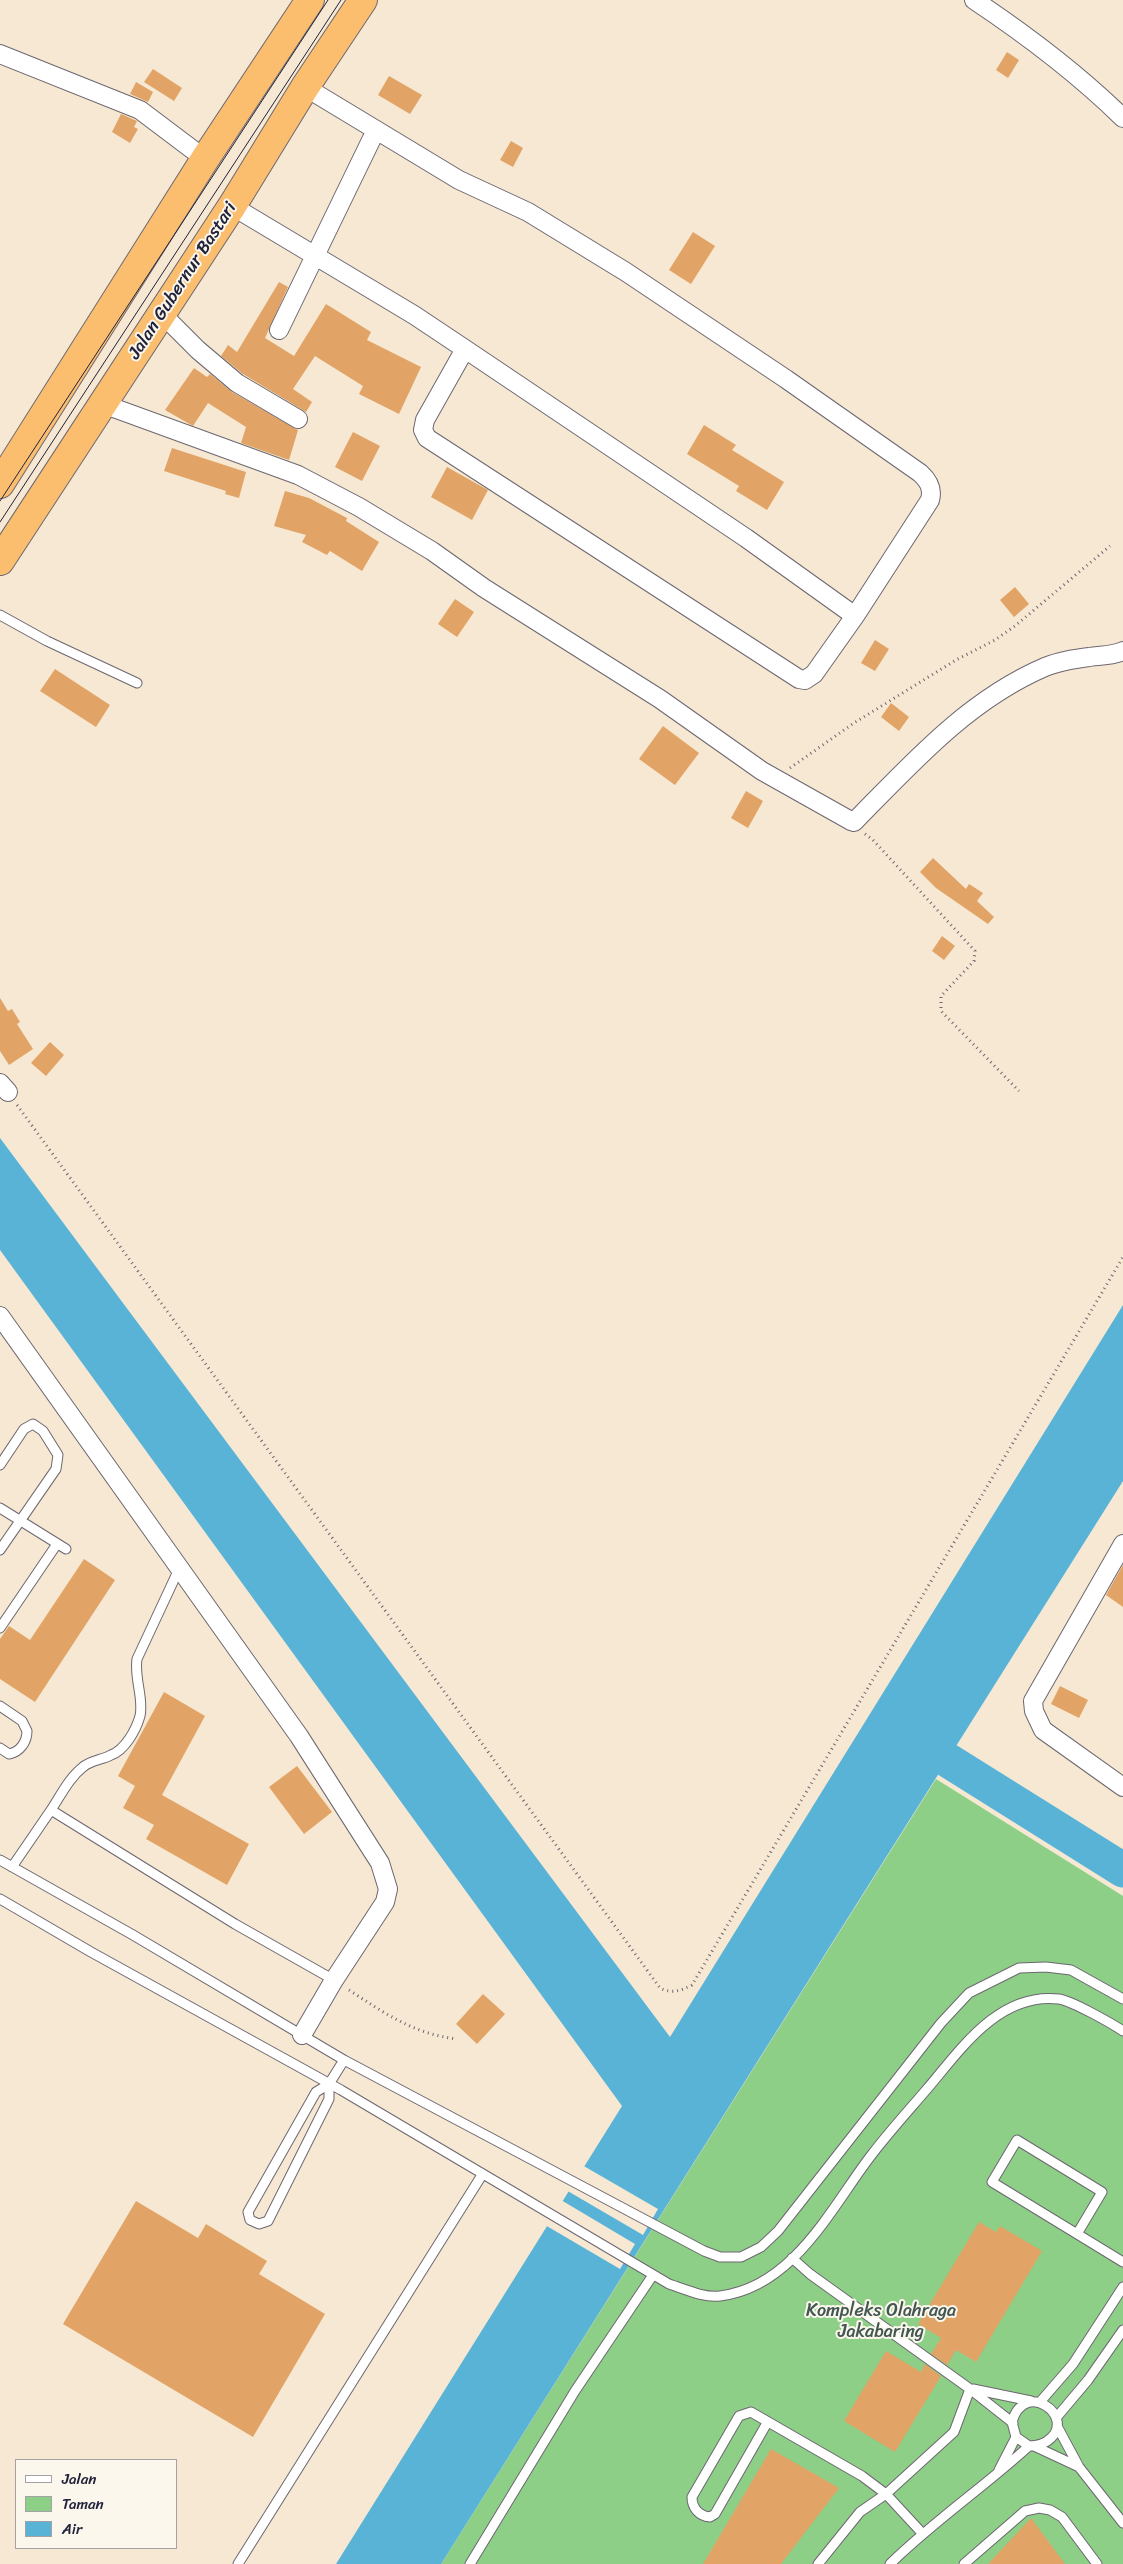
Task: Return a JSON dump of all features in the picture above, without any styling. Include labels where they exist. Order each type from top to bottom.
[{"type":"highway","points":[[0,484],[206,159],[310,0]]},
{"type":"highway","name":"Jalan Gubernur Bastari","points":[[0,561],[232,206],[305,87],[363,0]]},
{"type":"street","points":[[974,0],[1009,23],[1083,78],[1123,118]]},
{"type":"street","points":[[0,54],[140,110],[151,116],[174,137],[206,159]]},
{"type":"street","points":[[305,87],[459,180],[528,212],[626,272],[842,417],[926,479],[932,492],[930,500],[855,616],[814,674],[805,680],[799,679],[427,438],[423,430],[426,420],[465,349]]},
{"type":"street","points":[[279,330],[376,130]]},
{"type":"street","points":[[232,206],[414,315],[730,527],[855,616]]},
{"type":"street","points":[[161,313],[198,350],[237,383],[298,419]]},
{"type":"street","points":[[103,404],[298,475],[359,506],[432,551],[484,588],[660,699],[776,779],[854,822],[939,736],[978,704],[1028,675],[1047,667],[1064,661],[1123,651]]},
{"type":"street","points":[[0,1316],[299,1736],[380,1863],[386,1877],[388,1889],[379,1914],[334,1980],[302,2035]]},
{"type":"street","points":[[1123,1544],[1033,1700],[1034,1711],[1043,1730],[1123,1787]]},
{"type":"lane","points":[[0,615],[46,641],[137,683]]},
{"type":"lane","points":[[0,1465],[24,1429],[33,1424],[43,1432],[58,1455],[56,1469],[0,1550]]},
{"type":"lane","points":[[0,1508],[66,1549]]},
{"type":"lane","points":[[0,1628],[57,1544]]},
{"type":"lane","points":[[12,1867],[75,1774],[85,1766],[112,1755],[122,1748],[133,1731],[141,1708],[135,1672],[137,1660],[179,1569]]},
{"type":"lane","points":[[0,1706],[22,1721],[27,1731],[20,1750],[9,1754],[0,1748]]},
{"type":"lane","points":[[51,1810],[235,1924],[334,1980]]},
{"type":"lane","points":[[0,1860],[344,2060],[665,2232],[720,2256],[741,2257],[761,2247],[778,2231],[940,2023],[969,1993],[1019,1968],[1046,1967],[1071,1970],[1123,1999]]},
{"type":"lane","points":[[0,1899],[91,1952],[329,2084],[653,2276],[669,2284],[699,2294],[720,2296],[749,2288],[775,2272],[809,2244],[873,2153],[967,2042],[989,2022],[1011,2007],[1038,1999],[1060,1999],[1123,2031]]},
{"type":"lane","points":[[329,2084],[329,2099],[268,2221],[260,2224],[250,2220],[248,2212],[316,2092],[329,2084],[344,2060]]},
{"type":"lane","points":[[1076,2234],[1102,2192],[1017,2140],[992,2182],[1076,2234],[1123,2262]]},
{"type":"lane","points":[[238,2564],[482,2175]]},
{"type":"lane","points":[[792,2258],[810,2274],[970,2389],[1012,2423],[1016,2437],[1031,2446],[1079,2467]]},
{"type":"lane","points":[[470,2564],[575,2391],[653,2276]]},
{"type":"lane","points":[[1012,2423],[1019,2408],[1036,2402],[1073,2364],[1123,2288]]},
{"type":"lane","points":[[890,2564],[922,2533],[996,2476],[1031,2446],[1050,2440],[1057,2422],[1123,2330]]},
{"type":"lane","points":[[970,2389],[1036,2402],[1053,2411],[1079,2467],[1123,2523]]},
{"type":"lane","points":[[818,2564],[860,2512],[886,2494],[954,2432],[970,2389]]},
{"type":"lane","points":[[767,2423],[715,2514],[710,2517],[701,2514],[693,2506],[692,2497],[739,2416],[751,2412],[767,2423],[862,2476],[886,2494],[922,2533]]},
{"type":"lane","points":[[996,2476],[1016,2437]]},
{"type":"lane","points":[[965,2563],[1025,2511],[1039,2508],[1050,2510],[1062,2517],[1097,2564]]},
{"type":"path","points":[[776,779],[854,723],[956,660],[995,640],[1110,546]]},
{"type":"path","points":[[858,830],[874,840],[975,951],[974,961],[941,996],[941,1011],[1019,1091]]},
{"type":"path","points":[[4,1088],[660,1988],[668,1992],[675,1992],[692,1985],[1123,1257]]},
{"type":"path","points":[[334,1980],[393,2019],[417,2030],[457,2039]]},
{"type":"green space","name":"Kompleks Olahraga Jakabaring","points":[[936,1779],[1123,1896],[1123,2564],[441,2564]]},
{"type":"water","points":[[0,1138],[670,2037],[1123,1305],[1123,1481],[441,2564],[336,2564],[622,2106],[0,1250]]},
{"type":"pier","points":[[582,2165],[658,2209],[643,2235],[566,2190]]},
{"type":"pier","points":[[561,2200],[635,2244],[620,2269],[545,2225]]},
{"type":"building","points":[[1007,52],[1019,60],[1008,78],[996,70]]},
{"type":"building","points":[[153,69],[182,88],[174,101],[144,82]]},
{"type":"building","points":[[389,76],[422,95],[410,114],[378,95]]},
{"type":"building","points":[[136,82],[153,92],[148,102],[130,94]]},
{"type":"building","points":[[121,114],[137,121],[134,127],[138,129],[130,143],[112,132]]},
{"type":"building","points":[[511,141],[523,148],[513,167],[500,160]]},
{"type":"building","points":[[693,232],[715,246],[691,284],[669,270]]},
{"type":"building","points":[[279,282],[288,287],[265,338],[294,356],[326,304],[371,332],[367,340],[421,367],[399,414],[359,394],[363,386],[315,356],[293,389],[312,402],[306,412],[243,374],[221,356],[228,345],[237,352]]},
{"type":"building","points":[[194,368],[207,377],[210,374],[232,392],[298,430],[289,460],[241,443],[246,427],[208,403],[193,426],[165,410]]},
{"type":"building","points":[[704,425],[736,445],[732,450],[784,482],[767,510],[736,491],[739,486],[687,454]]},
{"type":"building","points":[[353,432],[380,446],[362,481],[335,467]]},
{"type":"building","points":[[172,448],[246,472],[239,498],[225,494],[226,491],[164,471]]},
{"type":"building","points":[[447,467],[488,490],[472,520],[431,497]]},
{"type":"building","points":[[285,491],[309,498],[347,518],[346,521],[379,542],[362,571],[330,551],[327,555],[302,542],[306,535],[274,526]]},
{"type":"building","points":[[1015,587],[1029,604],[1014,617],[1000,600]]},
{"type":"building","points":[[455,599],[474,612],[457,637],[438,624]]},
{"type":"building","points":[[875,640],[889,649],[875,671],[861,663]]},
{"type":"building","points":[[55,669],[110,705],[96,727],[40,691]]},
{"type":"building","points":[[891,703],[909,717],[899,731],[881,717]]},
{"type":"building","points":[[663,726],[699,753],[675,785],[639,759]]},
{"type":"building","points":[[746,791],[763,801],[748,828],[731,818]]},
{"type":"building","points":[[933,858],[966,889],[969,884],[983,893],[977,901],[994,917],[988,924],[936,888],[920,872]]},
{"type":"building","points":[[942,936],[955,946],[944,960],[932,951]]},
{"type":"building","points":[[0,998],[8,1011],[12,1009],[20,1022],[17,1024],[33,1049],[9,1065],[0,1051]]},
{"type":"building","points":[[50,1042],[64,1055],[46,1076],[31,1063]]},
{"type":"building","points":[[84,1559],[115,1580],[35,1702],[0,1679],[0,1639],[9,1626],[30,1640]]},
{"type":"building","points":[[1123,1565],[1123,1607],[1106,1595]]},
{"type":"building","points":[[1060,1686],[1088,1700],[1079,1718],[1051,1704]]},
{"type":"building","points":[[164,1692],[205,1716],[162,1795],[249,1844],[227,1885],[146,1839],[154,1825],[123,1808],[135,1786],[118,1776]]},
{"type":"building","points":[[297,1766],[332,1812],[304,1834],[269,1787]]},
{"type":"building","points":[[483,1994],[505,2014],[477,2044],[456,2024]]},
{"type":"building","points":[[136,2201],[198,2238],[206,2224],[267,2261],[259,2274],[325,2314],[253,2437],[63,2324]]},
{"type":"building","points":[[979,2222],[996,2232],[1000,2226],[1042,2251],[976,2362],[956,2350],[947,2365],[931,2354],[941,2338],[918,2324]]},
{"type":"building","points":[[886,2351],[921,2372],[925,2364],[941,2376],[895,2452],[844,2421]]},
{"type":"building","points":[[771,2449],[839,2488],[781,2564],[703,2564]]},
{"type":"building","points":[[1031,2518],[1065,2564],[988,2564]]},
{"type":"waterway","points":[[949,1761],[1123,1870]]},
{"type":"tram line","points":[[0,501],[328,0]]},
{"type":"tram line","points":[[0,522],[341,0]]}]
